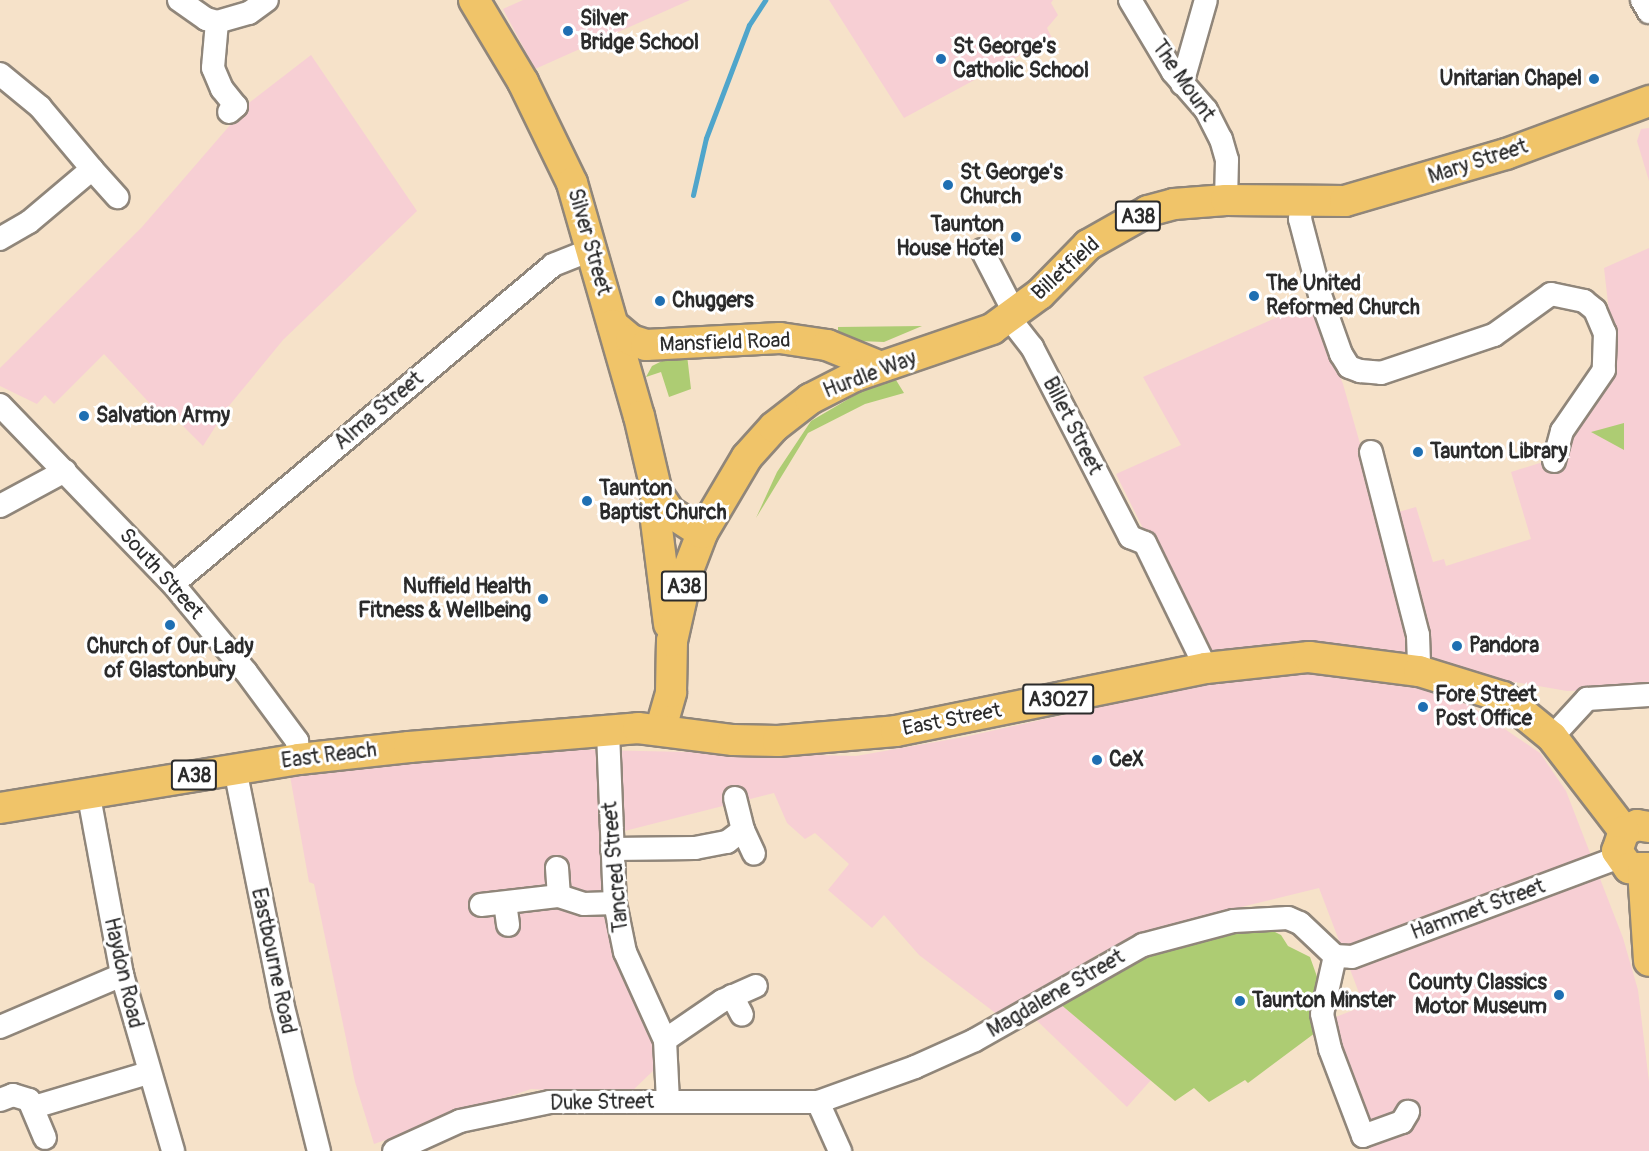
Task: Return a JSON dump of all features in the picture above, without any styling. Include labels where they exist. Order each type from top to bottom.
[{"type":"main road","name":"Silver Street","points":[[478,1],[540,115],[572,183],[593,249],[657,493],[670,512],[702,533]]},
{"type":"main road","name":"Mary Street","points":[[1301,202],[1345,201],[1427,180],[1649,100]]},
{"type":"main road","name":"Billetfield","points":[[1012,316],[1083,250],[1115,227],[1148,211],[1174,204],[1226,200],[1301,202]]},
{"type":"main road","name":"Hurdle Way","points":[[661,728],[671,692],[672,641],[688,570],[702,533],[747,457],[774,427],[832,386],[881,367],[973,338],[1012,316]]},
{"type":"main road","name":"Mansfield Road","points":[[613,325],[631,340],[646,345],[780,338],[827,345],[881,367]]},
{"type":"main road","name":"Mansfield Road","points":[[807,342],[824,357],[832,386]]},
{"type":"main road","points":[[627,374],[633,360],[646,345]]},
{"type":"main road","points":[[657,493],[658,546],[672,641]]},
{"type":"main road","name":"East Street","points":[[661,728],[733,740],[778,741],[896,731],[1206,668],[1309,657],[1419,671]]},
{"type":"main road","name":"A3027","points":[[1419,671],[1503,697],[1552,737],[1637,851]]},
{"type":"main road","name":"East Reach","points":[[0,808],[88,791],[299,759],[661,728]]},
{"type":"main road","points":[[1637,851],[1647,948]]},
{"type":"street","points":[[179,0],[206,19],[218,22],[249,13],[267,0]]},
{"type":"street","name":"The Mount","points":[[1130,0],[1182,84],[1206,110],[1221,139],[1227,160],[1226,200]]},
{"type":"street","points":[[1182,84],[1206,0]]},
{"type":"street","points":[[1642,0],[1649,12]]},
{"type":"street","points":[[218,22],[213,68],[222,89],[236,106],[229,112]]},
{"type":"street","points":[[0,74],[40,107],[117,197]]},
{"type":"street","points":[[0,239],[29,222],[92,169]]},
{"type":"street","points":[[1301,202],[1300,219],[1313,270],[1341,354],[1349,367],[1381,374],[1494,335],[1551,294],[1584,301],[1596,310],[1601,322],[1607,354],[1597,384],[1562,431],[1554,461]]},
{"type":"street","name":"Alma Street","points":[[173,584],[554,265],[593,249]]},
{"type":"street","name":"Billet Street","points":[[982,250],[1012,316],[1032,347],[1130,537],[1145,543],[1206,668]]},
{"type":"street","name":"South Street","points":[[0,405],[173,584],[246,672],[297,741],[299,759]]},
{"type":"street","points":[[1371,452],[1418,635],[1419,671]]},
{"type":"street","points":[[0,506],[65,471]]},
{"type":"street","points":[[1552,737],[1587,699],[1649,695]]},
{"type":"street","name":"Tancred Street","points":[[608,732],[615,903],[625,952],[665,1040],[668,1101]]},
{"type":"street","name":"Eastbourne Road","points":[[235,769],[282,1003],[319,1151]]},
{"type":"street","name":"Haydon Road","points":[[88,791],[122,975],[148,1073],[173,1151]]},
{"type":"street","points":[[735,798],[743,830],[754,854]]},
{"type":"street","points":[[612,849],[709,846],[727,842],[743,830]]},
{"type":"street","name":"Hammet Street","points":[[1335,956],[1352,957],[1637,851]]},
{"type":"street","points":[[556,868],[559,896]]},
{"type":"street","points":[[481,905],[506,914],[559,896],[584,904],[615,903]]},
{"type":"street","name":"Magdalene Street","points":[[818,1102],[915,1067],[975,1040],[1143,945],[1252,918],[1275,916],[1300,923],[1335,956]]},
{"type":"street","points":[[1335,956],[1322,1014],[1333,1056],[1363,1136],[1402,1122],[1408,1112]]},
{"type":"street","points":[[0,1027],[122,975]]},
{"type":"street","points":[[665,1040],[737,1005],[756,986]]},
{"type":"street","points":[[34,1107],[148,1073]]},
{"type":"street","points":[[0,1100],[14,1095],[28,1100],[34,1107],[45,1138]]},
{"type":"street","name":"Duke Street","points":[[394,1151],[460,1121],[550,1102],[818,1102]]},
{"type":"street","points":[[818,1102],[840,1151]]},
{"type":"shaded area","name":"Silver Bridge School","points":[[523,0],[690,0],[535,69],[503,9]]},
{"type":"shaded area","name":"St George's Catholic School","points":[[829,0],[1053,0],[1051,3],[1058,15],[1047,28],[1052,38],[904,118]]},
{"type":"shaded area","points":[[311,55],[417,211],[283,340],[228,407],[203,446],[176,419],[155,409],[104,354],[54,404],[45,395],[37,404],[0,386],[0,368],[142,227],[250,102]]},
{"type":"shaded area","points":[[1649,128],[1649,181],[1637,141],[1641,129]]},
{"type":"shaded area","points":[[1649,248],[1649,689],[1567,691],[1296,644],[1204,651],[1116,474],[1181,445],[1143,377],[1309,303],[1343,384],[1381,517],[1416,507],[1433,562],[1444,559],[1446,566],[1531,539],[1511,472],[1543,462],[1613,347],[1604,268]]},
{"type":"shaded area","points":[[1324,672],[1376,674],[1471,706],[1540,753],[1566,791],[1623,938],[1638,990],[1649,1082],[1649,1151],[1370,1151],[1328,1020],[1364,1006],[1319,888],[1229,910],[1098,954],[1002,1018],[919,955],[884,915],[872,928],[828,890],[849,864],[815,833],[805,839],[787,823],[774,793],[605,836],[609,933],[651,1025],[656,1068],[629,1094],[531,1089],[374,1144],[355,1082],[314,884],[309,882],[290,776],[553,749],[856,756],[964,737],[1212,682]]},
{"type":"shaded area","points":[[1059,1003],[1151,1080],[1127,1107],[1032,1016]]},
{"type":"green space","points":[[922,326],[884,342],[859,341],[838,332],[838,327]]},
{"type":"green space","points":[[687,355],[691,389],[669,397],[661,372],[646,377],[652,366],[672,356]]},
{"type":"green space","points":[[896,380],[904,393],[865,404],[808,433],[756,518],[777,472],[811,421],[862,391]]},
{"type":"green space","points":[[1624,423],[1624,450],[1591,432]]},
{"type":"green space","points":[[1263,926],[1281,935],[1288,946],[1310,957],[1320,985],[1311,1006],[1319,1030],[1248,1083],[1245,1080],[1209,1102],[1194,1088],[1175,1101],[1059,1003],[1110,968],[1182,942]]},
{"type":"waterway","points":[[693,195],[706,138],[749,25],[765,0]]},
{"type":"place","name":"Silver Bridge School","points":[[568,31]]},
{"type":"place","name":"St George's Catholic School","points":[[941,59]]},
{"type":"place","name":"Unitarian Chapel","points":[[1594,79]]},
{"type":"place","name":"St George's Church","points":[[948,185]]},
{"type":"place","name":"Taunton House Hotel","points":[[1016,237]]},
{"type":"place","name":"The United Reformed Church","points":[[1254,296]]},
{"type":"place","name":"Chuggers","points":[[660,301]]},
{"type":"place","name":"Salvation Army","points":[[84,416]]},
{"type":"place","name":"Taunton Library","points":[[1418,452]]},
{"type":"place","name":"Taunton Baptist Church","points":[[587,501]]},
{"type":"place","name":"Nuffield Health Fitness & Wellbeing","points":[[543,599]]},
{"type":"place","name":"Church of Our Lady of Glastonbury","points":[[170,625]]},
{"type":"place","name":"Pandora","points":[[1457,646]]},
{"type":"place","name":"Fore Street Post Office","points":[[1423,707]]},
{"type":"place","name":"CeX","points":[[1097,760]]},
{"type":"place","name":"County Classics Motor Museum","points":[[1559,995]]},
{"type":"place","name":"Taunton Minster","points":[[1240,1001]]}]
